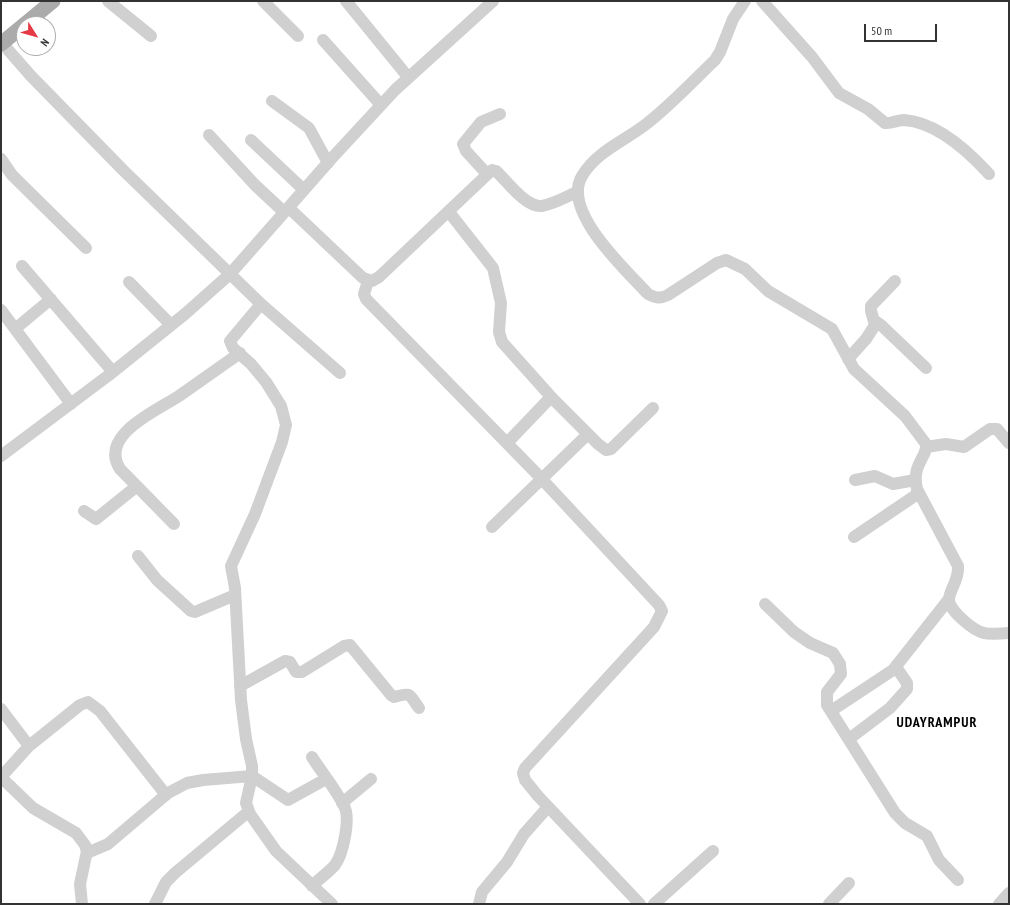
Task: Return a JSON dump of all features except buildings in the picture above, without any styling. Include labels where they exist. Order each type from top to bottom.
[{"type":"main road","points":[[2,43],[53,1]]},
{"type":"street","points":[[108,1],[152,36]]},
{"type":"street","points":[[263,1],[298,36]]},
{"type":"street","points":[[346,1],[408,77]]},
{"type":"street","points":[[1,456],[113,372],[171,325],[230,274],[381,105],[408,77],[493,1]]},
{"type":"street","points":[[745,1],[733,19],[720,52],[715,60],[645,125],[612,146],[593,162],[582,176],[577,186],[577,192],[584,214],[602,243],[648,294],[662,298],[717,263],[726,260],[732,261],[745,269],[768,291],[830,326],[858,374],[904,416],[925,442],[926,447],[915,470],[915,480],[919,493],[958,566],[958,576],[949,600],[896,667],[871,686],[831,711]]},
{"type":"street","points":[[762,1],[812,57],[839,93],[868,109],[885,123],[902,120],[924,125],[959,144],[989,174]]},
{"type":"street","points":[[323,40],[381,105]]},
{"type":"street","points":[[2,43],[31,76],[84,131],[230,274],[261,304],[340,373]]},
{"type":"street","points":[[272,101],[309,128],[328,163]]},
{"type":"street","points":[[487,174],[466,151],[464,144],[481,122],[500,114]]},
{"type":"street","points":[[209,135],[255,185],[368,281]]},
{"type":"street","points":[[251,140],[304,190]]},
{"type":"street","points":[[1,159],[8,171],[21,185],[86,248]]},
{"type":"street","points":[[368,281],[380,277],[492,170],[496,171],[527,201],[537,206],[547,204],[577,192]]},
{"type":"street","points":[[448,212],[493,268],[501,303],[499,332],[502,342],[588,434],[603,448],[611,449],[654,408]]},
{"type":"street","points":[[22,266],[113,372]]},
{"type":"street","points":[[368,281],[364,294],[366,299],[542,478],[659,605],[662,611],[654,627],[523,773],[525,780],[548,807],[640,904]]},
{"type":"street","points":[[848,359],[866,339],[875,325],[871,306],[895,281]]},
{"type":"street","points":[[129,282],[171,325]]},
{"type":"street","points":[[15,329],[51,299]]},
{"type":"street","points":[[261,304],[230,339],[231,346],[240,353],[258,372],[270,388],[281,406],[286,425],[282,442],[255,514],[231,566],[235,595],[240,686],[246,739],[251,760],[252,776],[246,803],[248,812],[276,851],[332,904]]},
{"type":"street","points":[[1,310],[71,404]]},
{"type":"street","points":[[874,322],[882,326],[926,368]]},
{"type":"street","points":[[174,524],[120,469],[115,460],[117,447],[124,435],[138,420],[177,397],[240,353]]},
{"type":"street","points":[[507,443],[551,396]]},
{"type":"street","points":[[926,447],[946,444],[964,448],[990,429],[997,429],[1009,443]]},
{"type":"street","points":[[492,527],[588,434]]},
{"type":"street","points":[[855,480],[869,476],[880,478],[893,484],[915,480]]},
{"type":"street","points":[[84,511],[96,520],[137,486]]},
{"type":"street","points":[[854,537],[919,493]]},
{"type":"street","points":[[138,556],[157,580],[191,611],[195,612],[235,595]]},
{"type":"street","points":[[949,600],[956,612],[975,630],[984,634],[1009,633]]},
{"type":"street","points":[[766,604],[794,632],[810,643],[833,653],[840,664],[841,674],[827,692],[827,705],[882,795],[895,813],[901,820],[927,836],[939,860],[958,880]]},
{"type":"street","points":[[240,686],[287,661],[296,672],[302,672],[344,646],[350,645],[391,696],[394,697],[403,693],[407,694],[419,708]]},
{"type":"street","points":[[849,739],[890,708],[907,689],[907,683],[896,667]]},
{"type":"street","points":[[82,904],[80,884],[87,853],[85,845],[76,833],[33,808],[1,779],[29,746],[80,705],[86,702],[91,703],[100,711],[166,795]]},
{"type":"street","points":[[1,709],[29,746]]},
{"type":"street","points":[[312,757],[342,803],[347,818],[340,854],[331,870],[312,886]]},
{"type":"street","points":[[87,853],[108,844],[166,795],[183,785],[203,780],[252,776],[286,800],[326,778]]},
{"type":"street","points":[[342,803],[371,779]]},
{"type":"street","points":[[479,904],[482,892],[507,862],[524,834],[548,807]]},
{"type":"street","points":[[155,904],[166,882],[175,873],[248,812]]},
{"type":"street","points":[[654,904],[714,851]]},
{"type":"street","points":[[828,904],[849,883]]},
{"type":"district","name":"UDAYRAMPUR","points":[[937,723]]}]
